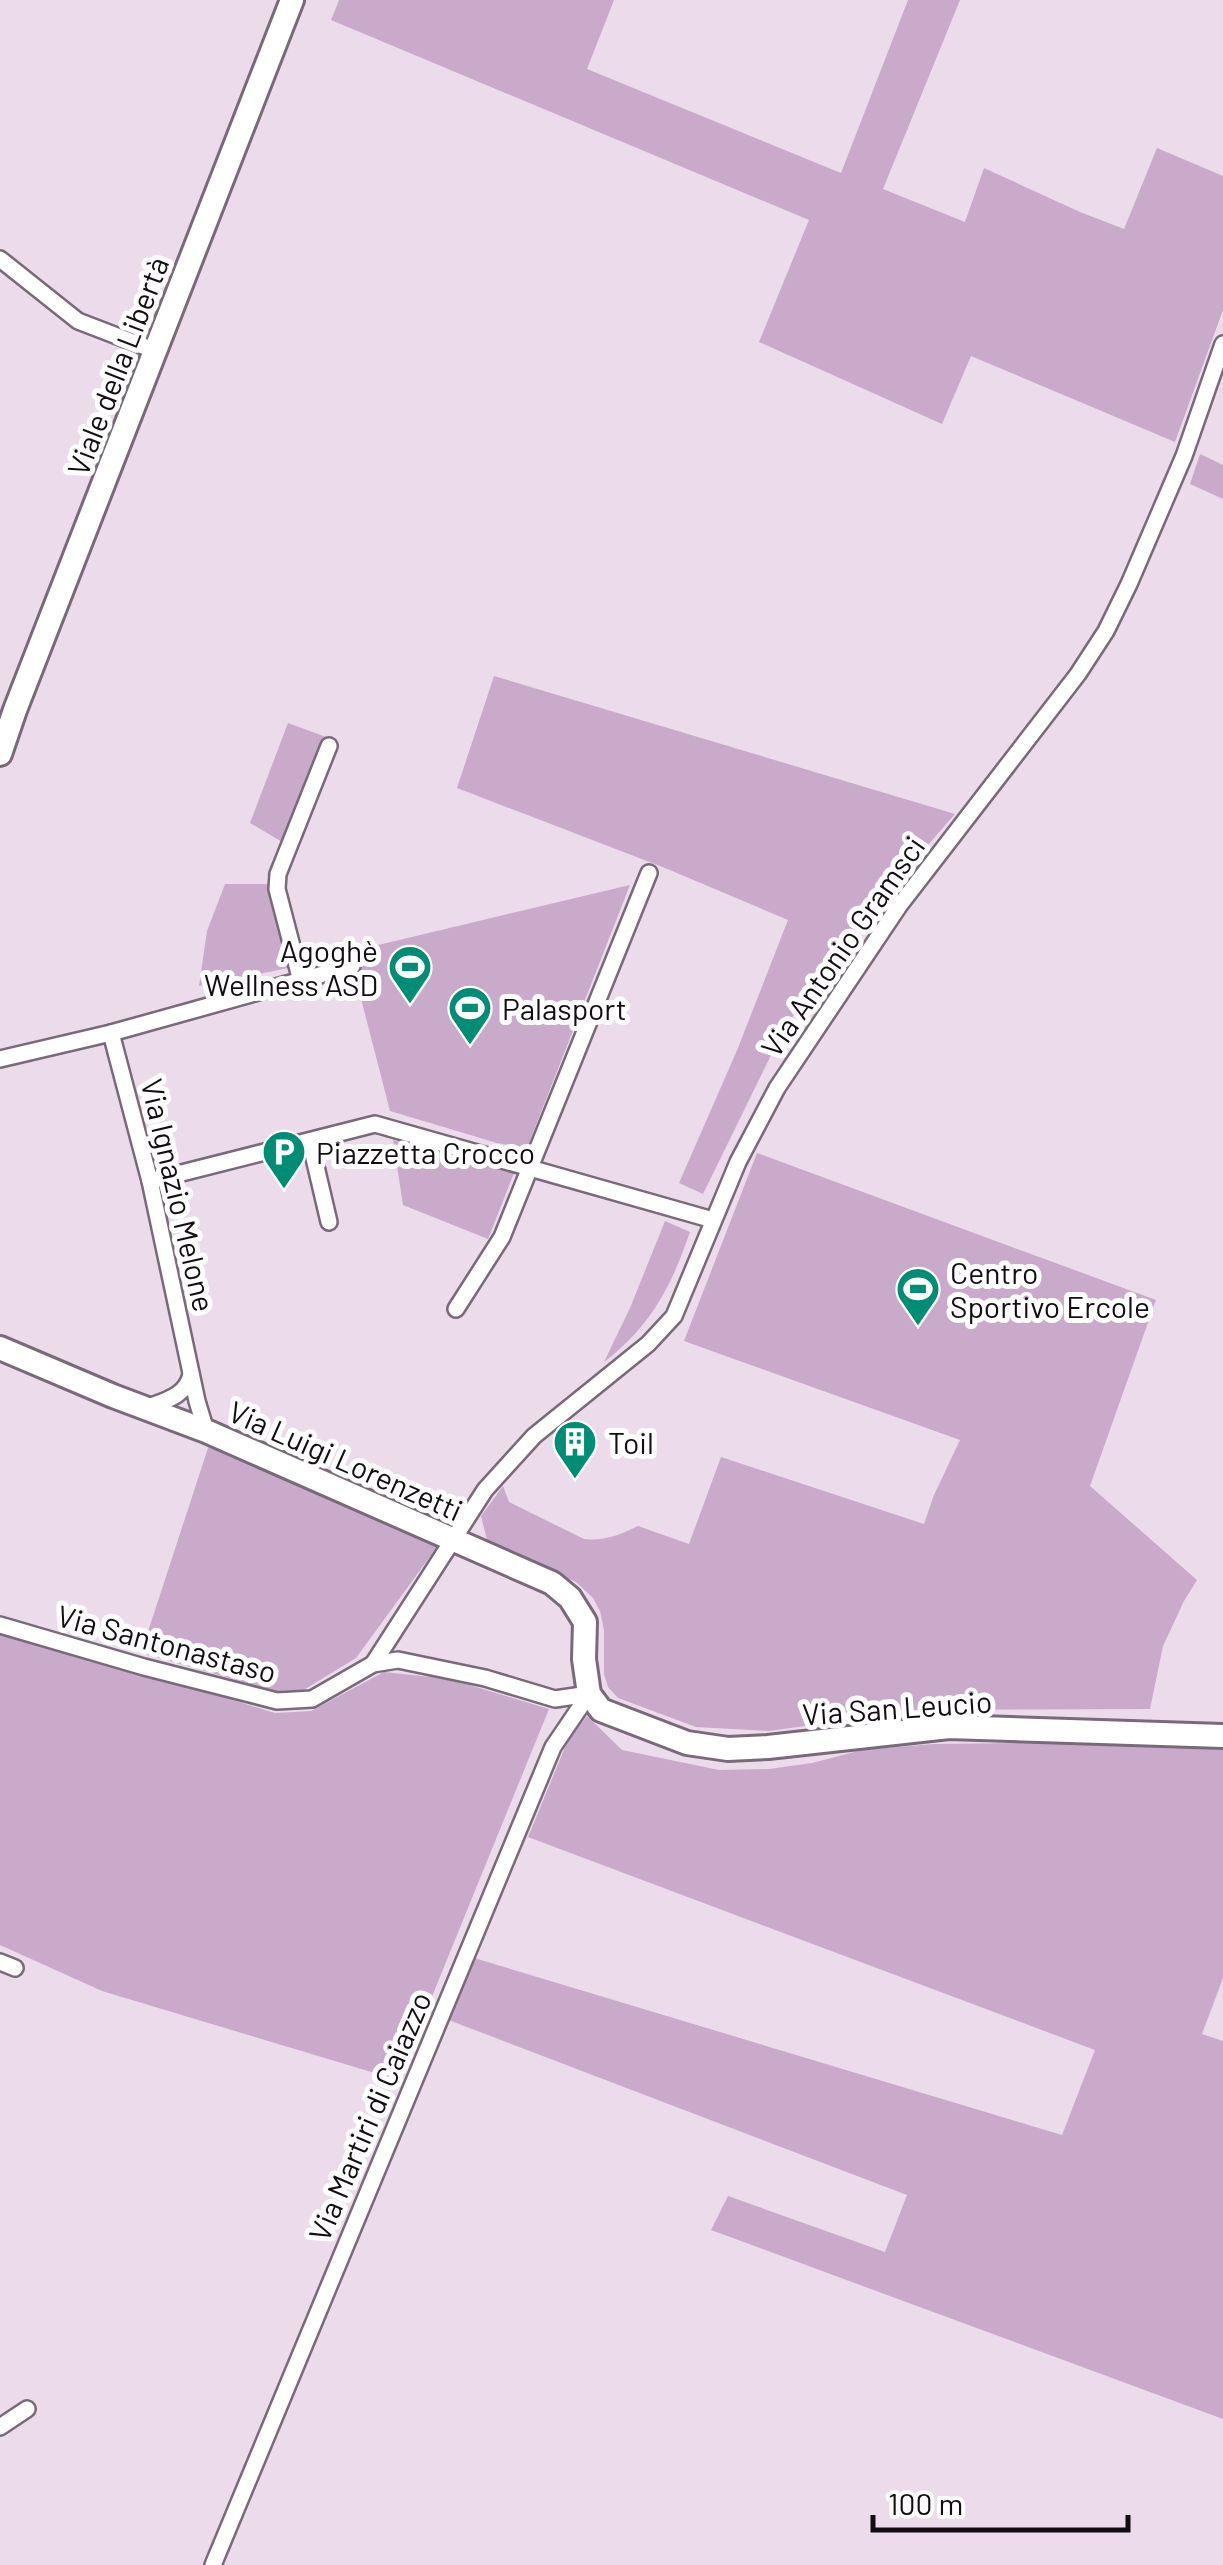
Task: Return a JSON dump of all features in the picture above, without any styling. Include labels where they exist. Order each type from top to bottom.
[{"type":"street","name":"Viale della Libertà","points":[[0,754],[292,0]]},
{"type":"street","points":[[0,259],[78,321],[156,351]]},
{"type":"street","name":"Via Antonio Gramsci","points":[[452,1538],[485,1490],[534,1436],[648,1344],[674,1316],[738,1162],[778,1088],[899,906],[1078,674],[1106,630],[1184,456],[1223,344]]},
{"type":"street","points":[[301,980],[277,889],[278,874],[330,746]]},
{"type":"street","points":[[456,1308],[502,1236],[649,873]]},
{"type":"street","points":[[0,1058],[112,1032],[352,966]]},
{"type":"street","name":"Via Ignazio Melone","points":[[112,1032],[206,1431]]},
{"type":"street","points":[[150,1182],[376,1124],[713,1220]]},
{"type":"street","points":[[310,1141],[329,1222]]},
{"type":"street","name":"Via Luigi Lorenzetti","points":[[0,1348],[206,1431],[552,1583],[570,1598],[585,1622],[584,1659],[589,1694]]},
{"type":"street","points":[[146,1408],[180,1393],[190,1382],[192,1370]]},
{"type":"street","name":"Via Santonastaso","points":[[0,1625],[277,1701],[312,1699],[373,1664],[452,1538]]},
{"type":"street","points":[[373,1664],[398,1660],[485,1678],[554,1699],[589,1694]]},
{"type":"street","name":"Via San Leucio","points":[[589,1694],[601,1710],[626,1720],[687,1743],[728,1749],[949,1727],[1223,1736]]},
{"type":"street","name":"Via Martiri di Caiazzo","points":[[213,2565],[546,1764],[568,1722],[589,1694]]},
{"type":"street","points":[[0,2427],[27,2410]]},
{"type":"shaded area","points":[[339,0],[614,0],[587,69],[841,173],[908,0],[960,0],[883,189],[965,222],[984,168],[1124,229],[1157,148],[1223,176],[1223,310],[1175,442],[971,356],[942,424],[759,342],[809,220],[331,20]]},
{"type":"shaded area","points":[[1200,454],[1223,465],[1223,499],[1190,484]]},
{"type":"shaded area","points":[[494,676],[955,814],[880,900],[849,952],[834,947],[773,1051],[703,1194],[679,1183],[788,920],[457,788]]},
{"type":"shaded area","points":[[288,723],[326,737],[284,843],[250,823]]},
{"type":"shaded area","points":[[225,884],[268,884],[288,968],[199,986],[207,931]]},
{"type":"shaded area","name":"Palasport","points":[[630,885],[527,1148],[390,1111],[349,952]]},
{"type":"shaded area","points":[[393,1140],[514,1173],[488,1239],[403,1205]]},
{"type":"shaded area","points":[[757,1153],[1156,1300],[1090,1486],[1197,1580],[1163,1646],[1150,1709],[883,1710],[769,1731],[696,1727],[618,1698],[608,1687],[604,1674],[604,1630],[593,1598],[576,1582],[503,1551],[487,1540],[481,1516],[503,1486],[509,1502],[584,1539],[612,1537],[638,1526],[689,1544],[721,1457],[924,1524],[960,1440],[684,1341]]},
{"type":"shaded area","points":[[665,1221],[690,1232],[675,1270],[647,1320],[604,1362],[630,1308]]},
{"type":"shaded area","points":[[210,1442],[440,1543],[356,1658],[302,1691],[279,1692],[141,1653]]},
{"type":"shaded area","points":[[0,1634],[275,1713],[311,1711],[384,1672],[450,1679],[549,1709],[398,2080],[102,1991],[0,1945]]},
{"type":"shaded area","points":[[587,1716],[622,1750],[719,1770],[769,1769],[862,1750],[933,1744],[1116,1742],[1223,1750],[1223,1978],[1202,2034],[1223,2041],[1223,2419],[711,2230],[728,2196],[885,2252],[907,2195],[446,2019],[471,1957],[1062,2135],[1095,2050],[528,1837],[568,1740]]},
{"type":"place","name":"Agoghè Wellness ASD","points":[[410,1005]]},
{"type":"place","name":"Palasport","points":[[470,1046]]},
{"type":"place","name":"Piazzetta Crocco","points":[[284,1190]]},
{"type":"place","name":"Centro Sportivo Ercole","points":[[918,1327]]},
{"type":"place","name":"Toil","points":[[575,1480]]}]
